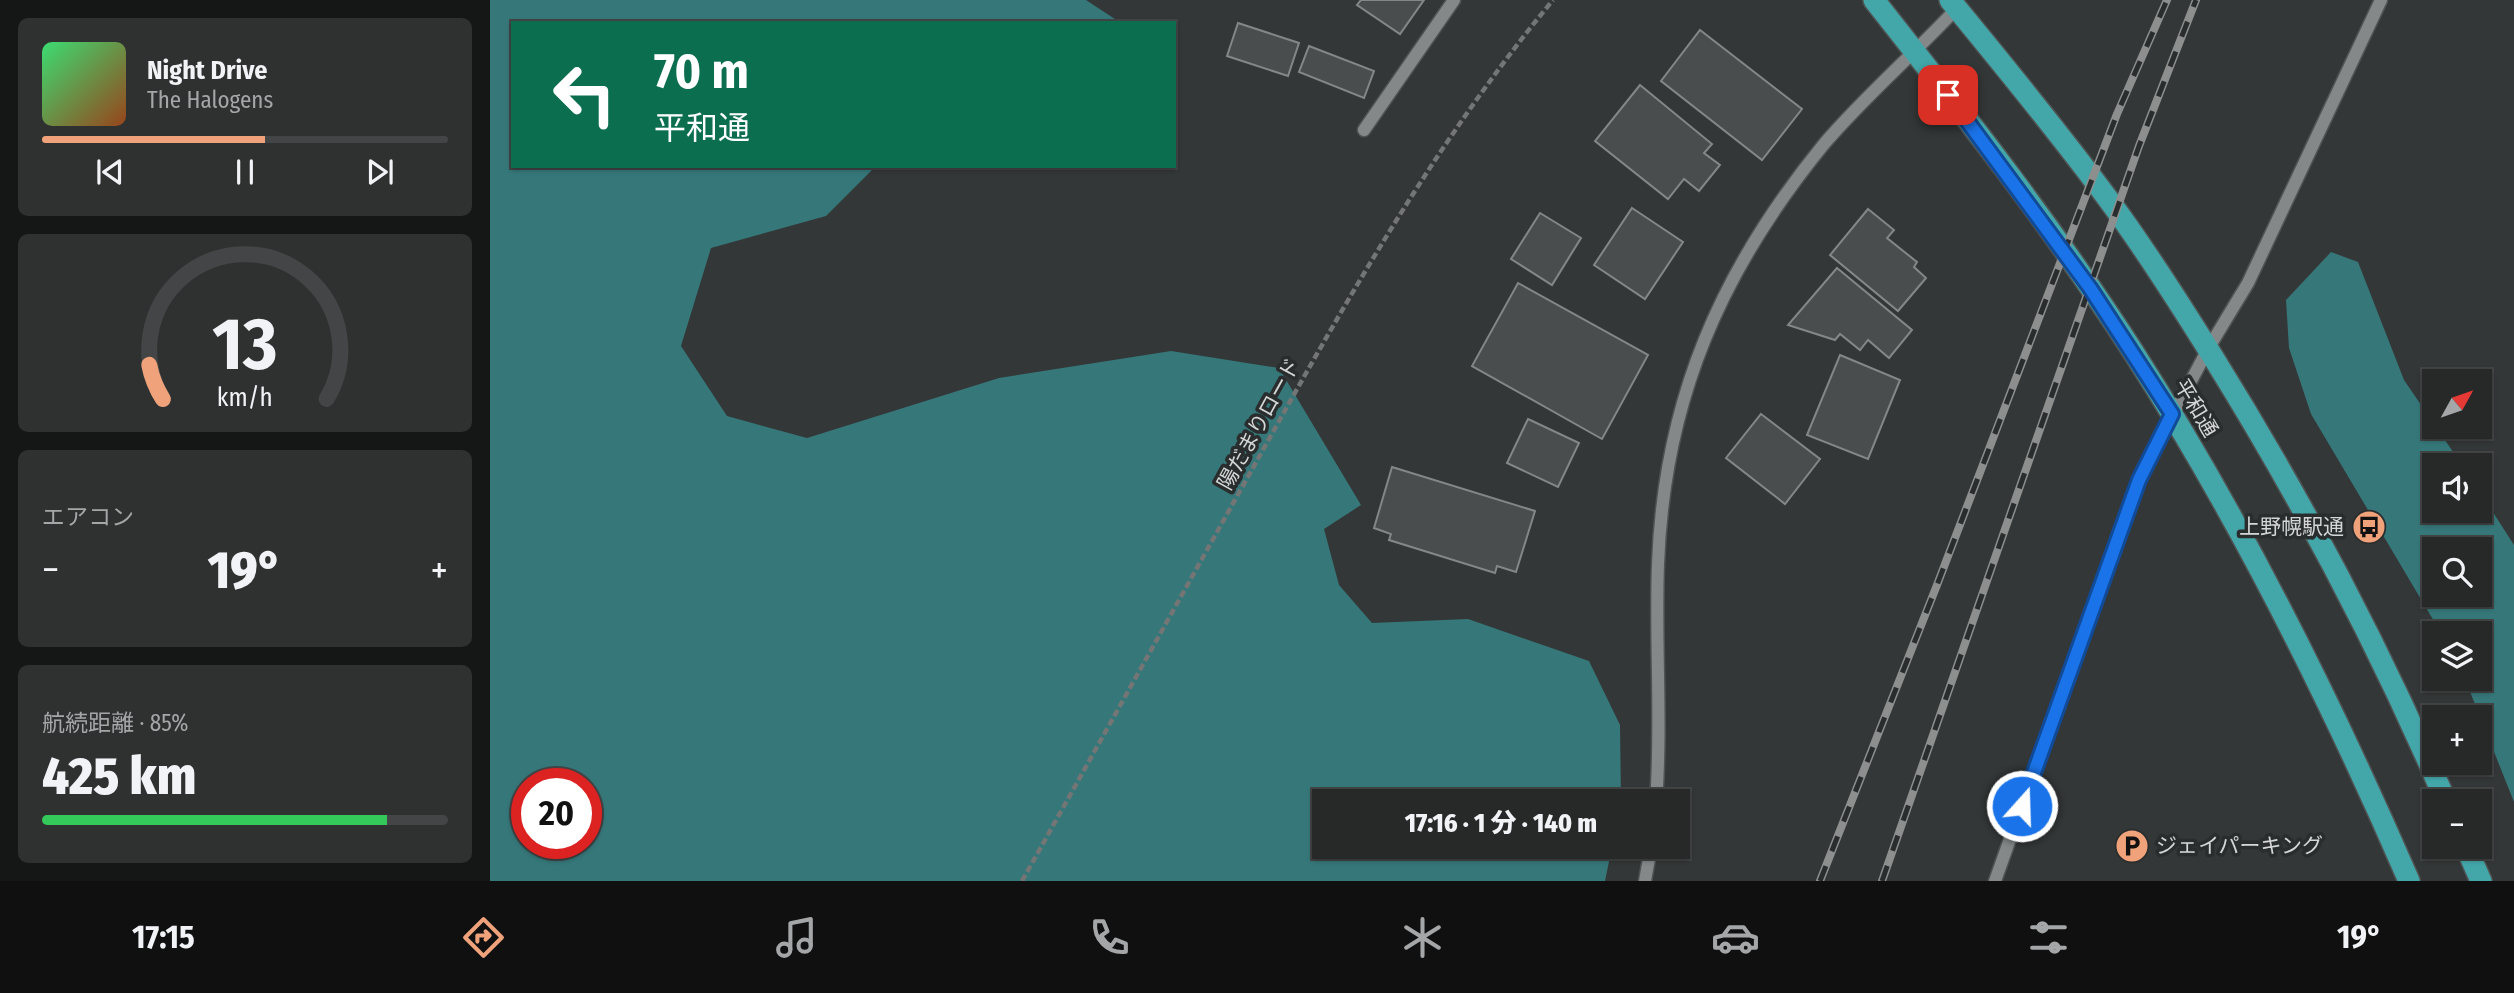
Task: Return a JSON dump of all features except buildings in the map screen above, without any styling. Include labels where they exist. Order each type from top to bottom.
[{"type":"highway","name":"平和通","points":[[1874,0],[2090,288],[2172,414],[2292,627],[2409,881]]},
{"type":"highway","name":"平和通","points":[[1954,4],[2009,70],[2109,200],[2265,440],[2355,606],[2440,789]]},
{"type":"highway","points":[[2471,859],[2481,881]]},
{"type":"street","points":[[1364,130],[1454,0]]},
{"type":"street","points":[[1995,881],[2139,480],[2172,414],[2248,283],[2381,0]]},
{"type":"street","points":[[1657,789],[1658,562],[1668,465],[1677,423],[1701,343],[1734,275],[1792,186],[1825,143],[1915,52],[1954,4]]},
{"type":"street","points":[[1645,881],[1649,859]]},
{"type":"path","name":"陽だまりロード","points":[[1022,881],[1361,279],[1461,121],[1493,75],[1553,0]]},
{"type":"shaded area","points":[[490,0],[1086,0],[1118,21],[511,21],[511,168],[874,168],[826,216],[711,248],[681,346],[727,416],[807,438],[999,378],[1171,351],[1279,368],[1361,505],[1324,529],[1339,585],[1372,623],[1468,619],[1589,661],[1620,725],[1621,789],[1312,789],[1312,859],[1610,859],[1605,881],[490,881]]},
{"type":"shaded area","points":[[2331,252],[2358,262],[2404,380],[2422,406],[2422,439],[2444,439],[2454,453],[2422,453],[2422,523],[2492,523],[2492,511],[2514,545],[2514,802],[2492,747],[2492,705],[2475,705],[2470,691],[2492,691],[2492,621],[2434,621],[2426,607],[2492,607],[2492,537],[2422,537],[2422,601],[2311,414],[2289,348],[2286,300]]},
{"type":"railway","points":[[1820,881],[1937,585],[2117,114],[2167,0]]},
{"type":"railway","points":[[1882,881],[2139,146],[2196,0]]},
{"type":"place","name":"上野幌駅通","points":[[2369,527]]},
{"type":"place","name":"ジェイパーキング","points":[[2132,846]]},
{"type":"route","points":[[1948,95],[2090,288],[2172,414],[2139,480],[2022,806]]}]
